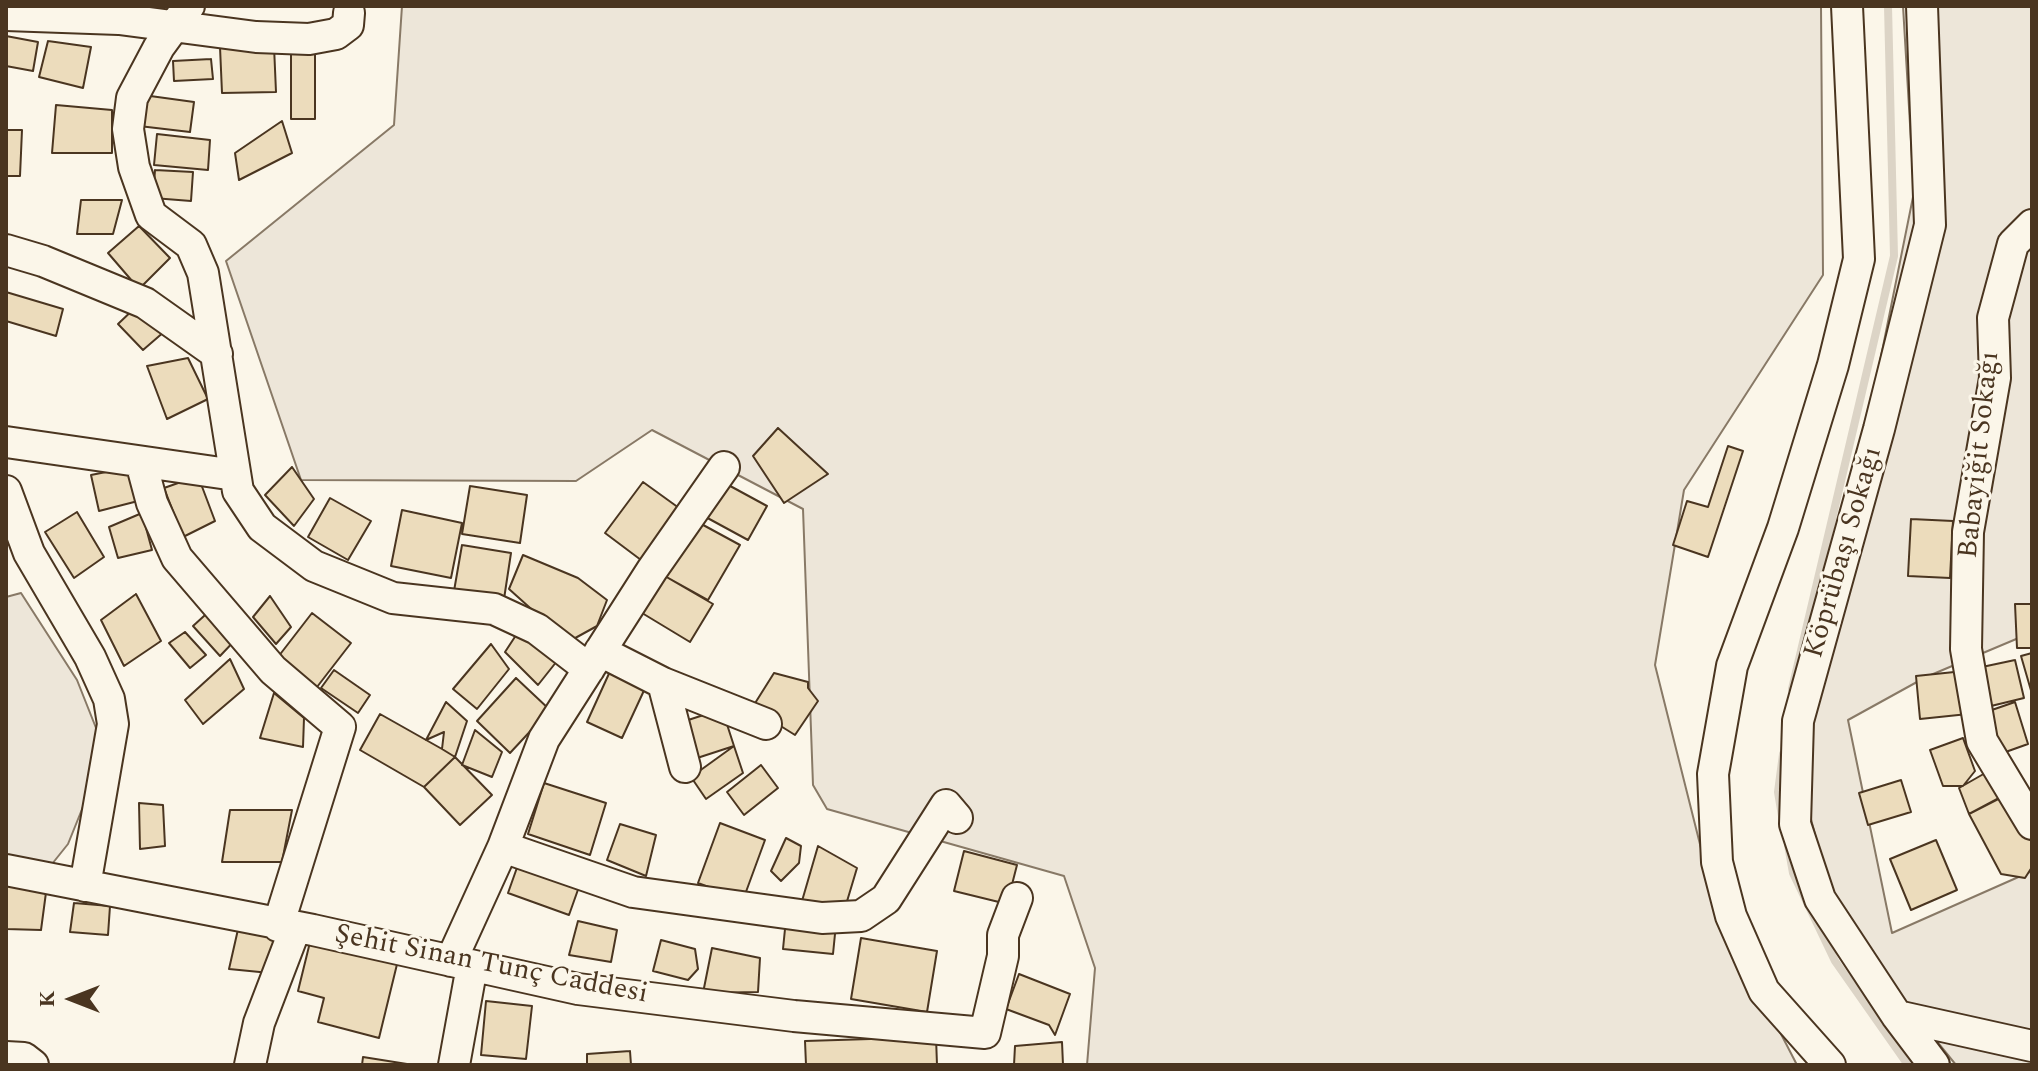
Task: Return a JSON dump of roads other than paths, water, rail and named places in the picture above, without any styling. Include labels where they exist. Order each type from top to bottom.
[{"type":"street","points":[[1830,1065],[1764,991],[1731,916],[1717,862],[1713,774],[1732,666],[1797,484],[1833,365],[1859,259],[1847,6]]},
{"type":"street","name":"Köprübaşı Sokağı","points":[[1922,6],[1930,225],[1879,429],[1798,721],[1795,824],[1820,899],[1897,1016],[1934,1065]]},
{"type":"street","points":[[6,15],[119,19],[181,16],[256,37],[309,39],[336,34],[348,25],[349,13]]},
{"type":"street","points":[[181,16],[132,98],[128,129],[134,167],[151,215],[191,245],[203,273],[238,491],[262,527],[314,566],[393,598],[494,609],[594,660],[663,683],[766,724]]},
{"type":"street","name":"Babayiğit Sokağı","points":[[2032,225],[2013,244],[1993,318],[1995,378],[1968,532],[1966,649],[1982,741],[2032,824]]},
{"type":"street","points":[[6,250],[43,261],[145,303],[217,354]]},
{"type":"street","points":[[7,443],[235,475]]},
{"type":"street","points":[[141,462],[152,503],[177,558],[273,670],[340,727],[250,1065]]},
{"type":"street","points":[[454,1065],[462,963],[544,739],[724,467]]},
{"type":"street","points":[[6,491],[29,553],[90,657],[109,699],[113,724],[85,886]]},
{"type":"street","points":[[663,683],[685,767]]},
{"type":"street","points":[[503,847],[633,892],[822,918],[861,916],[886,899],[946,805],[957,818]]},
{"type":"street","name":"Şehit Sinan Tunç Caddesi","points":[[6,870],[578,989],[794,1016],[985,1033],[1003,956],[1003,935],[1017,898]]},
{"type":"street","points":[[1897,1016],[2032,1046]]},
{"type":"street","points":[[6,1057],[24,1058],[33,1065]]},
{"type":"waterway","points":[[1792,689],[1894,256],[1888,6]]},
{"type":"waterway","points":[[1782,816],[1778,792],[1783,754]]},
{"type":"waterway","points":[[1788,845],[1793,873],[1835,961],[1908,1065]]}]
